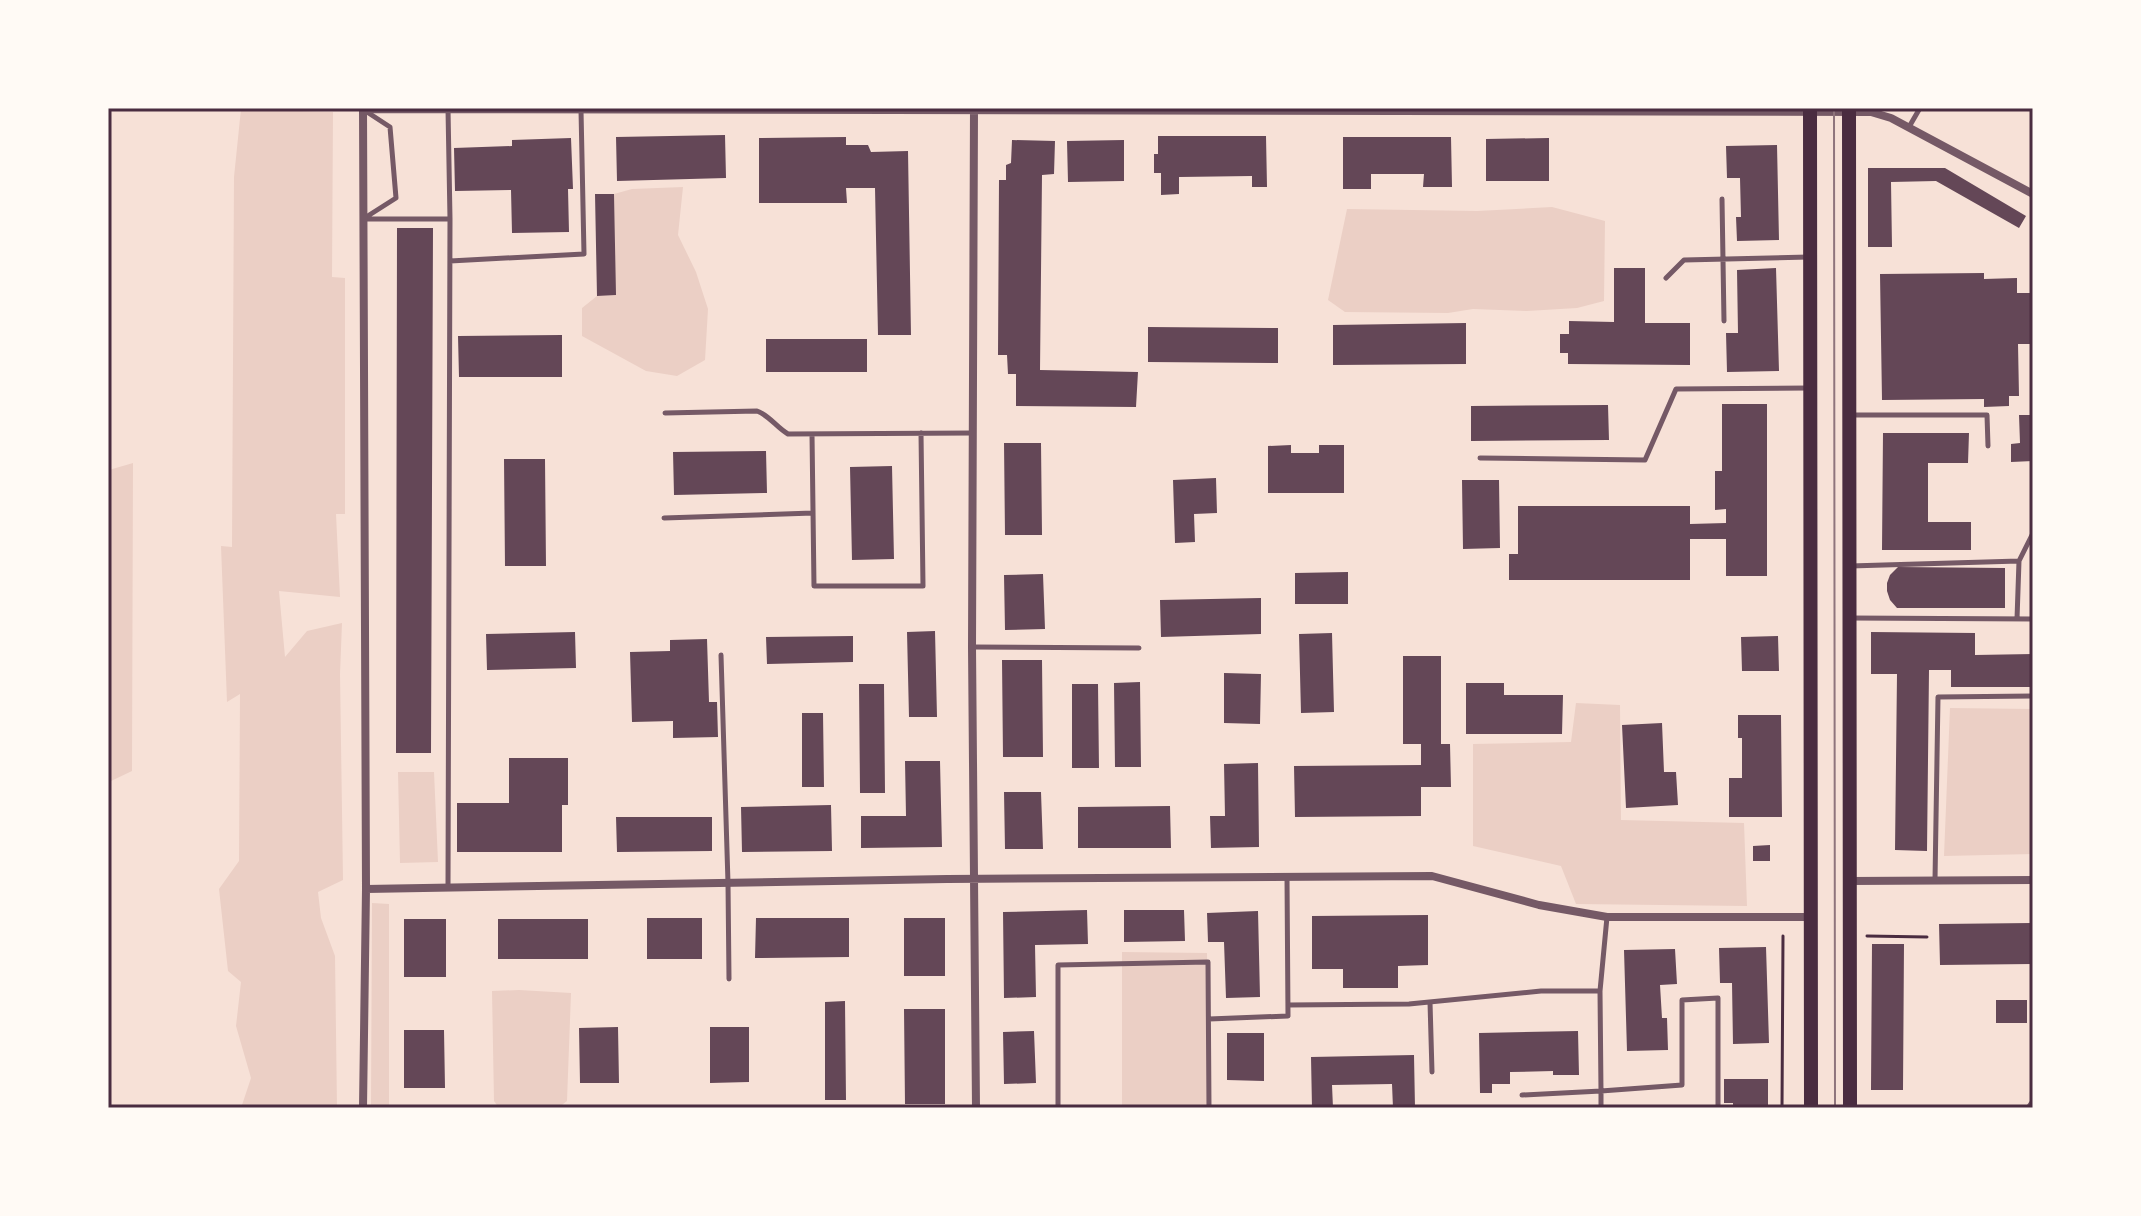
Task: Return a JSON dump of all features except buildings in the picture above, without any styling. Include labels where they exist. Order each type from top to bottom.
[{"type":"main road","points":[[1810,110],[1811,1108]]},
{"type":"main road","points":[[1849,110],[1850,1108]]},
{"type":"street","points":[[363,1108],[366,889],[363,109],[1849,110],[1877,113],[2033,194]]},
{"type":"street","points":[[974,109],[972,647],[976,1108]]},
{"type":"street","points":[[366,889],[975,879],[1432,876],[1539,905],[1607,917],[1811,917]]},
{"type":"street","points":[[1850,881],[2033,880]]},
{"type":"lane","points":[[1908,128],[1920,108]]},
{"type":"lane","points":[[363,109],[390,127],[396,198],[363,219]]},
{"type":"lane","points":[[448,109],[448,888]]},
{"type":"lane","points":[[450,261],[584,254],[581,110]]},
{"type":"lane","points":[[1722,199],[1724,321]]},
{"type":"lane","points":[[363,219],[450,219]]},
{"type":"lane","points":[[1666,278],[1684,260],[1810,257]]},
{"type":"lane","points":[[1480,458],[1645,460],[1676,389],[1810,388]]},
{"type":"lane","points":[[665,413],[757,411],[766,414],[778,429],[788,434],[973,433]]},
{"type":"lane","points":[[1849,415],[1987,415],[1988,446]]},
{"type":"lane","points":[[812,434],[814,586],[923,586],[921,433]]},
{"type":"lane","points":[[664,518],[813,513]]},
{"type":"lane","points":[[2017,619],[2019,561],[2033,533]]},
{"type":"lane","points":[[1849,566],[2019,561]]},
{"type":"lane","points":[[1849,618],[2033,619]]},
{"type":"lane","points":[[972,647],[1139,648]]},
{"type":"lane","points":[[721,655],[729,979]]},
{"type":"lane","points":[[1935,880],[1938,697],[2033,696]]},
{"type":"lane","points":[[1209,1019],[1288,1016],[1287,877]]},
{"type":"lane","points":[[1601,1108],[1600,991],[1607,917]]},
{"type":"lane","points":[[1058,1108],[1058,965],[1208,962],[1209,1108]]},
{"type":"lane","points":[[1288,1005],[1430,1002],[1541,991],[1600,991]]},
{"type":"lane","points":[[1522,1095],[1682,1085],[1682,1000],[1718,998],[1718,1108]]},
{"type":"lane","points":[[1430,1002],[1432,1072]]},
{"type":"lane","points":[[2028,1108],[2033,1101]]},
{"type":"path","points":[[1782,1108],[1783,936]]},
{"type":"path","points":[[1863,936],[1927,937]]},
{"type":"shaded area","points":[[241,109],[333,112],[332,277],[345,278],[345,514],[336,514],[340,597],[279,591],[285,657],[307,631],[342,623],[343,880],[318,892],[321,918],[335,956],[337,1108],[241,1108],[251,1078],[236,1026],[241,982],[228,971],[219,889],[239,861],[240,694],[227,702],[221,546],[232,547],[234,177]]},
{"type":"shaded area","points":[[683,187],[678,235],[696,272],[708,309],[705,360],[677,376],[646,371],[582,336],[582,308],[597,296],[615,295],[614,194],[632,189]]},
{"type":"shaded area","points":[[1552,207],[1605,221],[1604,301],[1577,308],[1527,311],[1473,309],[1448,313],[1345,312],[1328,300],[1347,209],[1477,211]]},
{"type":"shaded area","points":[[133,463],[132,771],[111,781],[109,470]]},
{"type":"shaded area","points":[[1576,703],[1620,705],[1621,820],[1744,823],[1747,906],[1576,904],[1561,866],[1473,846],[1473,744],[1571,742]]},
{"type":"shaded area","points":[[1950,708],[2033,709],[2033,854],[1944,856]]},
{"type":"shaded area","points":[[398,772],[434,772],[438,862],[400,863]]},
{"type":"shaded area","points":[[372,903],[389,904],[389,1108],[371,1108]]},
{"type":"shaded area","points":[[1122,952],[1207,953],[1209,1108],[1122,1108]]},
{"type":"shaded area","points":[[492,991],[571,993],[567,1101],[558,1108],[499,1108],[494,1101]]},
{"type":"tram line","points":[[1834,108],[1835,1108]]}]
